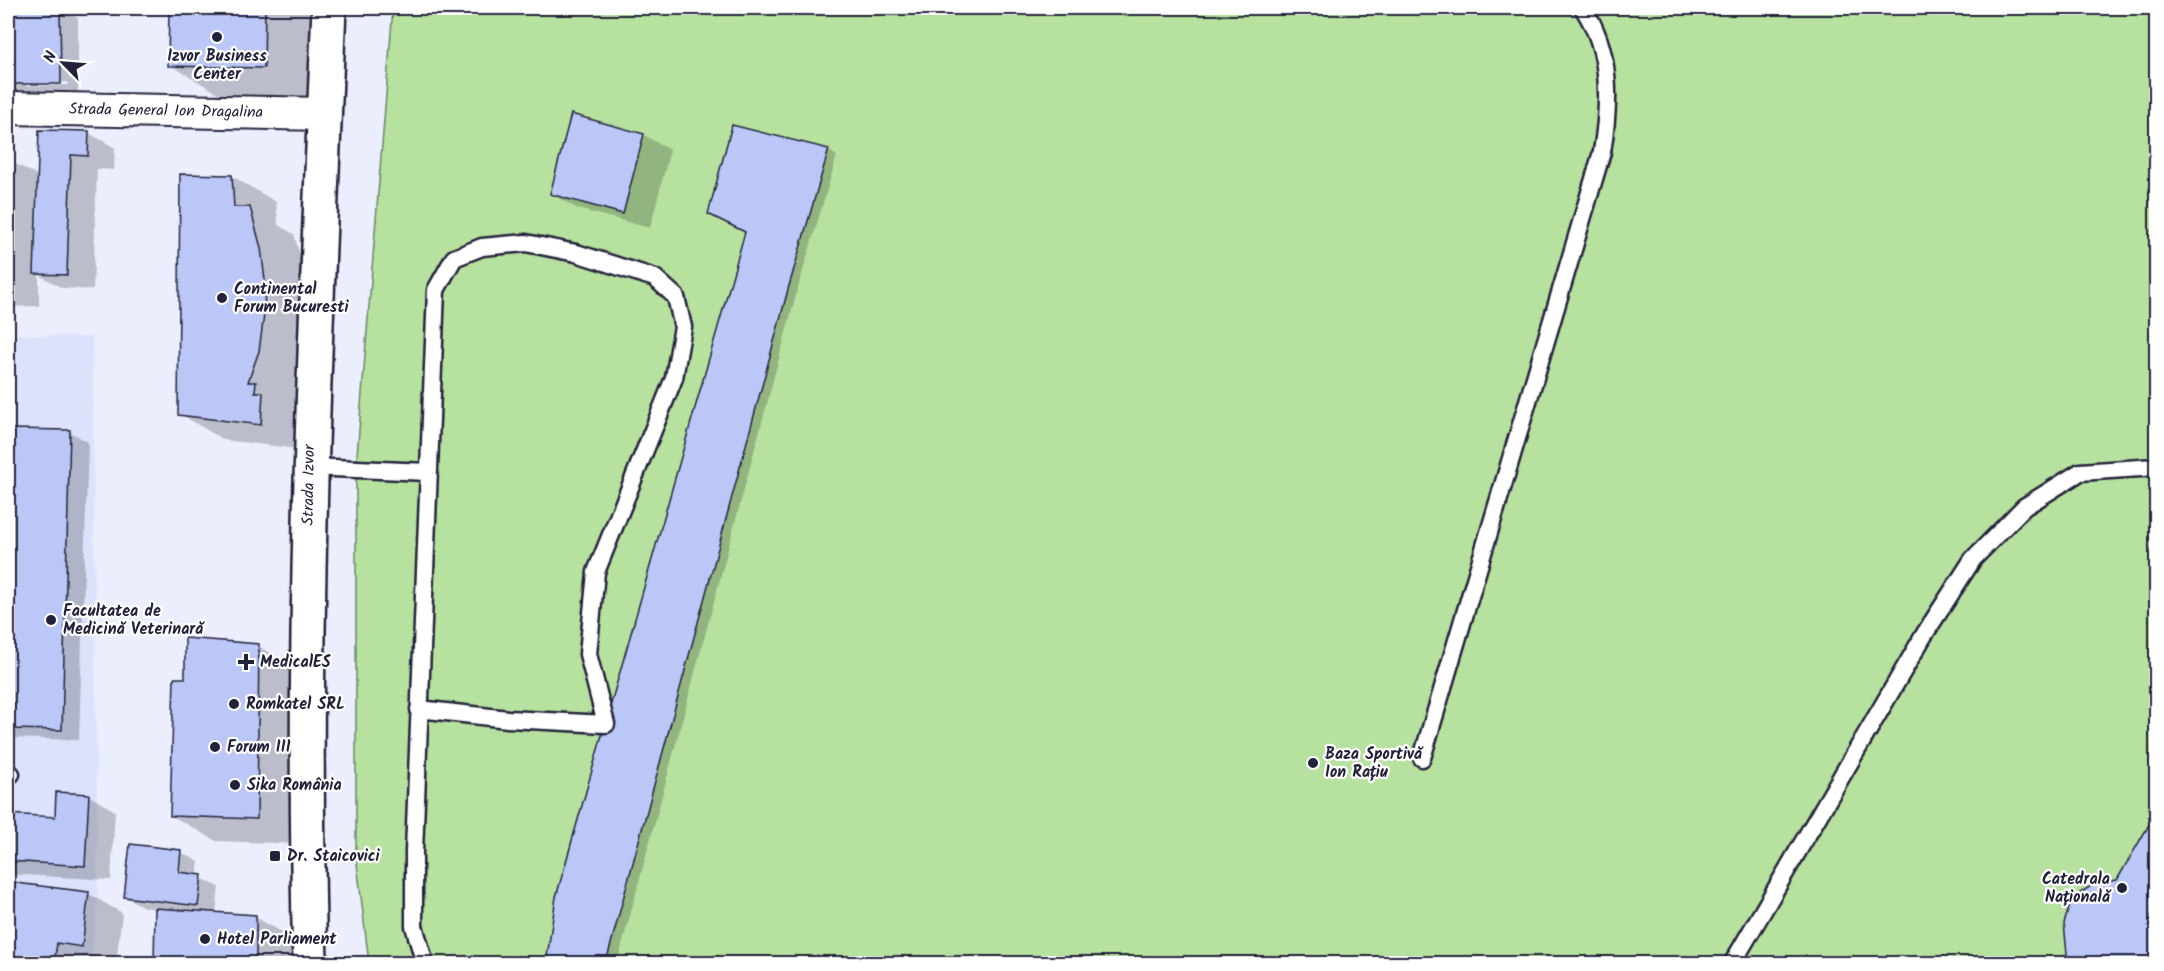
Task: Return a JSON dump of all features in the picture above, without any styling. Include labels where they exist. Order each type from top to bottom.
[{"type":"main road","name":"Strada Izvor","points":[[310,963],[307,849],[309,466],[329,8]]},
{"type":"street","name":"Strada General Ion Dragalina","points":[[8,108],[325,114]]},
{"type":"lane","points":[[1422,758],[1602,152],[1609,90],[1597,36],[1583,8]]},
{"type":"lane","points":[[419,709],[508,720],[606,724],[588,654],[596,572],[674,378],[683,327],[675,297],[654,278],[623,266],[526,243],[482,247],[454,258],[436,290],[419,709],[414,926],[425,963]]},
{"type":"lane","points":[[309,466],[428,472]]},
{"type":"lane","points":[[1739,961],[1924,635],[1973,559],[2024,507],[2080,472],[2157,467]]},
{"type":"shaded area","name":"Facultatea de Medicină Veterinară","points":[[8,334],[92,337],[98,903],[91,963],[8,964]]},
{"type":"green space","points":[[393,8],[2156,8],[2156,963],[369,963],[356,855],[356,468]]},
{"type":"building","points":[[8,8],[60,8],[61,84],[8,84]]},
{"type":"building","name":"Izvor Business Center","points":[[169,8],[265,8],[264,68],[168,66]]},
{"type":"building","points":[[571,114],[644,134],[623,214],[550,194]]},
{"type":"building","points":[[732,125],[829,149],[789,286],[608,955],[610,964],[548,964],[547,957],[556,897],[745,232],[708,214]]},
{"type":"building","points":[[39,130],[89,131],[88,156],[71,155],[67,275],[34,274]]},
{"type":"building","points":[[8,158],[10,158],[13,292],[8,292]]},
{"type":"building","name":"Continental Forum Bucuresti","points":[[180,174],[232,175],[234,207],[250,207],[261,248],[265,280],[264,315],[259,351],[248,382],[256,382],[255,392],[263,392],[261,425],[178,415]]},
{"type":"building","points":[[8,429],[70,430],[62,730],[8,729]]},
{"type":"building","name":"Forum III","points":[[185,638],[259,644],[257,819],[170,816],[174,678],[185,678]]},
{"type":"building","points":[[56,792],[89,794],[85,866],[8,861],[8,814],[55,817]]},
{"type":"building","name":"Catedrala Națională","points":[[2156,815],[2156,964],[2068,964],[2064,923],[2070,905],[2080,893],[2094,884],[2117,880]]},
{"type":"building","points":[[130,844],[181,850],[179,872],[202,875],[198,906],[124,897]]},
{"type":"building","points":[[8,882],[89,892],[82,947],[57,943],[54,964],[8,964]]},
{"type":"building","name":"Hotel Parliament","points":[[155,908],[256,915],[256,964],[154,964]]},
{"type":"place","name":"Izvor Business Center","points":[[217,37]]},
{"type":"place","name":"Continental Forum Bucuresti","points":[[222,298]]},
{"type":"place","name":"Facultatea de Medicină Veterinară","points":[[51,620]]},
{"type":"place","name":"MedicalES","points":[[246,662]]},
{"type":"place","name":"Romkatel SRL","points":[[234,704]]},
{"type":"place","name":"Forum III","points":[[215,747]]},
{"type":"place","name":"Baza Sportivă Ion Rațiu","points":[[1313,763]]},
{"type":"place","name":"Sika România","points":[[235,785]]},
{"type":"place","name":"Dr. Staicovici","points":[[275,856]]},
{"type":"place","name":"Catedrala Națională","points":[[2122,888]]},
{"type":"place","name":"Hotel Parliament","points":[[205,939]]}]
